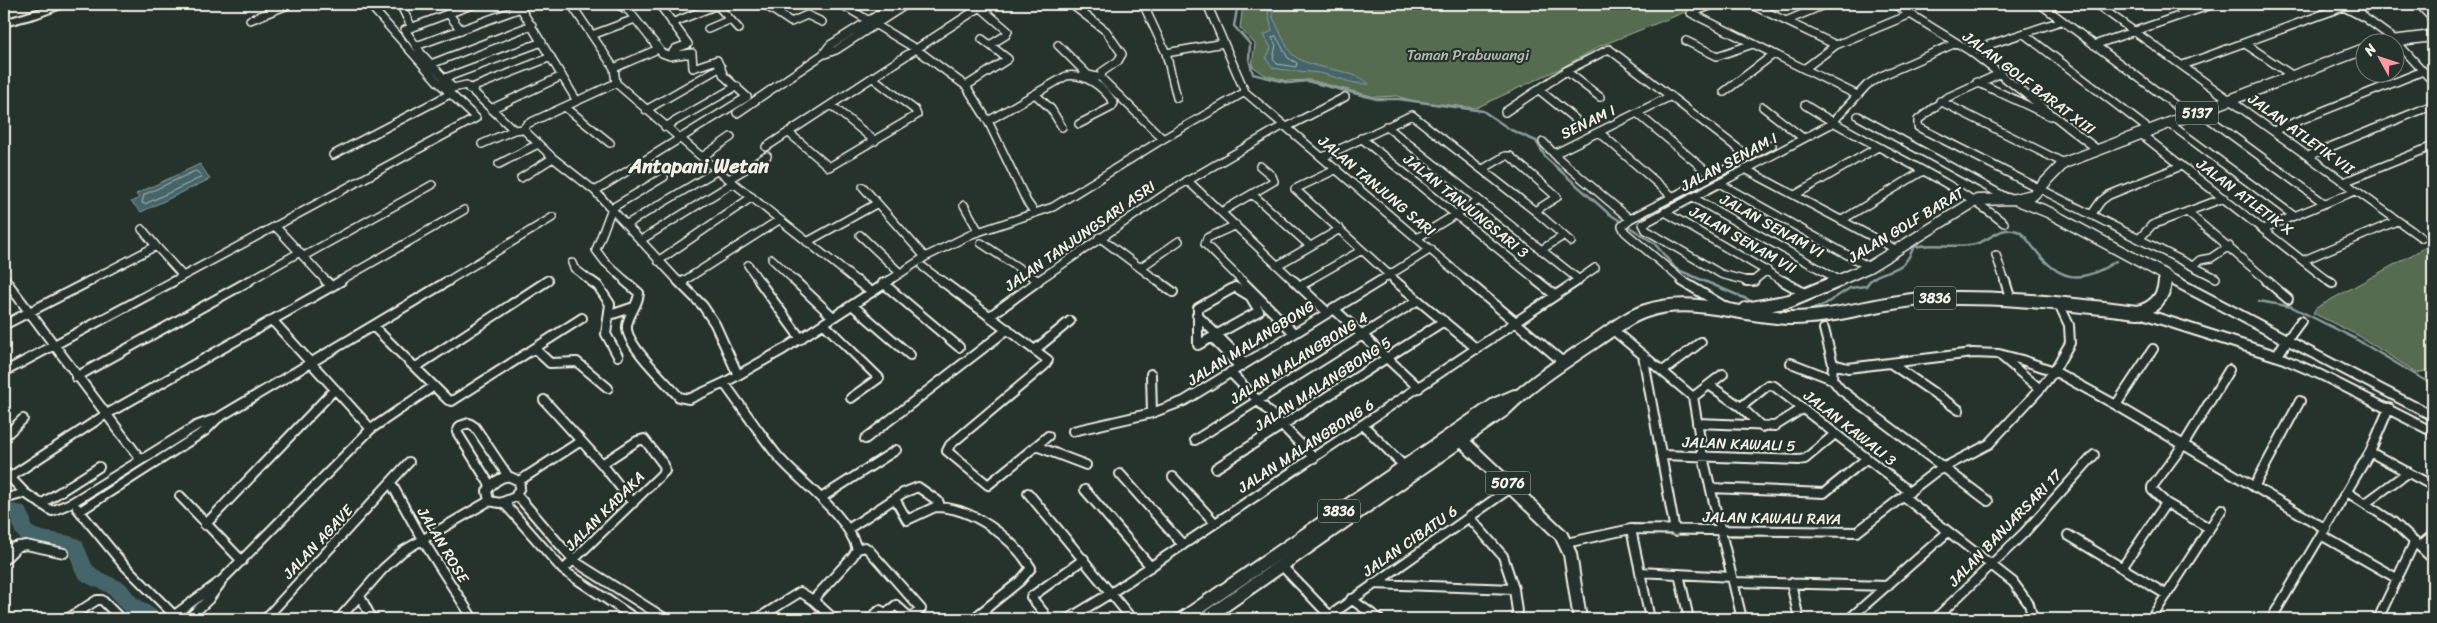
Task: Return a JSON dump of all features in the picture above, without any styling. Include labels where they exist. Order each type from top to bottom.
[{"type":"highway","points":[[4,23],[67,4]]},
{"type":"main road","points":[[2420,4],[2433,17]]},
{"type":"main road","points":[[2404,38],[2433,36]]},
{"type":"main road","name":"JALAN GOLF BARAT","points":[[1733,310],[1771,306],[1806,294],[1869,267],[1977,200],[2012,199],[2033,195],[2064,163],[2354,53]]},
{"type":"main road","points":[[2039,190],[2048,212]]},
{"type":"main road","points":[[2012,199],[2048,212],[2165,275],[2167,285],[2160,298],[2147,310],[2138,312]]},
{"type":"main road","name":"3836","points":[[1182,619],[1369,497],[1458,436],[1496,404],[1520,394],[1634,316],[1652,309],[1691,307],[1733,310],[1769,317],[1792,318],[1819,316],[1900,300],[1946,298],[2011,300],[2138,312]]},
{"type":"main road","points":[[1784,303],[1784,310],[1792,318]]},
{"type":"main road","name":"3836","points":[[1205,619],[1281,565],[1369,497],[1404,466],[1458,436]]},
{"type":"main road","name":"5076","points":[[1458,436],[1554,527],[1566,543],[1570,554],[1580,619]]},
{"type":"street","points":[[250,20],[290,4]]},
{"type":"street","points":[[4,372],[476,118],[474,114],[450,94],[369,4]]},
{"type":"street","points":[[400,4],[411,26]]},
{"type":"street","points":[[474,4],[411,26],[405,30],[416,46],[453,88],[466,84],[469,89],[514,130]]},
{"type":"street","points":[[571,4],[614,68],[616,83],[665,127],[870,291]]},
{"type":"street","points":[[595,191],[747,97],[724,76],[717,60],[693,68],[692,53],[670,56],[658,50],[625,6],[617,4]]},
{"type":"street","points":[[659,4],[688,44],[675,49],[670,56]]},
{"type":"street","points":[[764,4],[788,21],[795,21],[807,15],[822,22]]},
{"type":"street","points":[[841,4],[916,49],[966,86],[988,121],[1024,192],[1027,202],[1035,212]]},
{"type":"street","points":[[738,112],[822,55],[836,50],[895,4]]},
{"type":"street","points":[[872,22],[907,4]]},
{"type":"street","points":[[1071,4],[1106,31],[1122,54],[1118,61],[1102,72],[1101,78]]},
{"type":"street","points":[[1136,4],[1146,12]]},
{"type":"street","points":[[1143,4],[1166,53],[1177,98]]},
{"type":"street","name":"JALAN TANJUNG SARI","points":[[1207,4],[1245,92],[1564,363]]},
{"type":"street","points":[[1715,4],[1690,13],[1856,95]]},
{"type":"street","points":[[1750,4],[1836,45]]},
{"type":"street","points":[[1786,21],[1826,4]]},
{"type":"street","name":"JALAN GOLF BARAT XIII","points":[[1894,4],[1970,51],[2098,150]]},
{"type":"street","points":[[1959,4],[1974,4]]},
{"type":"street","points":[[2040,4],[2061,22],[2190,116]]},
{"type":"street","name":"JALAN ATLETIK VII","points":[[2096,4],[2422,238]]},
{"type":"street","points":[[2171,4],[2186,13]]},
{"type":"street","points":[[2094,45],[2214,4]]},
{"type":"street","points":[[2354,4],[2366,18]]},
{"type":"street","points":[[672,24],[702,7],[717,5],[738,29]]},
{"type":"street","points":[[766,146],[873,78],[982,5],[1008,31],[1006,35],[990,45]]},
{"type":"street","points":[[2183,65],[2340,5],[2366,18],[2385,32]]},
{"type":"street","points":[[416,46],[520,6],[577,101]]},
{"type":"street","points":[[448,13],[461,30]]},
{"type":"street","points":[[1804,69],[1836,45],[1910,14]]},
{"type":"street","points":[[592,35],[635,19]]},
{"type":"street","points":[[708,29],[729,20]]},
{"type":"street","points":[[1970,51],[2061,22]]},
{"type":"street","points":[[431,64],[532,25]]},
{"type":"street","name":"JALAN ATLETIK X","points":[[2024,34],[2146,133],[2181,166],[2264,228],[2332,283]]},
{"type":"street","points":[[966,86],[1007,61],[1006,57],[982,39]]},
{"type":"street","points":[[444,78],[542,42]]},
{"type":"street","points":[[1686,42],[1717,56],[1753,44]]},
{"type":"street","points":[[1166,53],[1224,43]]},
{"type":"street","points":[[1831,124],[1856,95],[1880,76],[1956,43]]},
{"type":"street","points":[[2244,43],[2293,76]]},
{"type":"street","points":[[1058,45],[1088,75],[1101,78],[1163,139]]},
{"type":"street","points":[[1505,112],[1566,71],[1609,49],[1749,157]]},
{"type":"street","points":[[614,68],[658,50]]},
{"type":"street","points":[[2404,50],[2433,82]]},
{"type":"street","points":[[1724,92],[1774,54]]},
{"type":"street","points":[[469,89],[551,57]]},
{"type":"street","points":[[646,110],[721,68]]},
{"type":"street","points":[[1566,71],[1600,97]]},
{"type":"street","points":[[2273,131],[2423,71]]},
{"type":"street","points":[[988,121],[1069,74],[1095,83],[1114,101],[1114,105],[1079,124]]},
{"type":"street","points":[[1999,74],[1977,82],[1940,101],[1917,123],[1923,130],[2216,278]]},
{"type":"street","points":[[491,109],[562,76]]},
{"type":"street","points":[[788,132],[829,167],[915,118],[918,113],[873,78]]},
{"type":"street","points":[[1977,82],[2056,118]]},
{"type":"street","points":[[482,144],[523,128],[527,124],[616,83]]},
{"type":"street","points":[[665,127],[737,86]]},
{"type":"street","points":[[1538,89],[1575,119]]},
{"type":"street","points":[[664,177],[612,208],[596,250],[605,262],[639,293],[639,300],[634,307],[626,331],[630,341],[679,396],[686,400],[724,383],[801,339],[924,256],[979,232],[1053,207],[1163,139],[1245,92]]},
{"type":"street","points":[[333,155],[450,94]]},
{"type":"street","points":[[1035,94],[1051,109],[1062,127]]},
{"type":"street","name":"SENAM I","points":[[1671,96],[1554,154],[1626,222],[1625,232],[1675,276],[1733,310]]},
{"type":"street","name":"JALAN TANJUNGSARI ASRI","points":[[990,316],[1098,237],[1186,180],[1286,126],[1345,97]]},
{"type":"street","points":[[1940,101],[2064,163]]},
{"type":"street","points":[[831,105],[875,141]]},
{"type":"street","points":[[2308,156],[2433,105]]},
{"type":"street","points":[[1805,106],[1831,124],[1977,200],[2004,223]]},
{"type":"street","points":[[565,107],[610,143]]},
{"type":"street","points":[[1762,107],[1804,138]]},
{"type":"street","points":[[2200,112],[2324,203]]},
{"type":"street","points":[[1637,113],[1712,176]]},
{"type":"street","points":[[1323,157],[1412,115],[1483,169],[1571,242]]},
{"type":"street","points":[[1858,116],[2012,199]]},
{"type":"street","name":"JALAN SENAM I","points":[[1767,270],[1752,282],[1726,277],[1642,226],[1692,197],[1831,124]]},
{"type":"street","points":[[2170,124],[2294,216]]},
{"type":"street","points":[[1386,126],[1578,279]]},
{"type":"street","points":[[523,128],[553,158],[595,191],[708,313],[738,375]]},
{"type":"street","points":[[1599,132],[1673,197]]},
{"type":"street","points":[[702,157],[731,138]]},
{"type":"street","name":"JALAN TANJUNGSARI 3","points":[[1361,138],[1555,295]]},
{"type":"street","points":[[1544,142],[1554,154]]},
{"type":"street","points":[[499,164],[538,144]]},
{"type":"street","points":[[1626,222],[1772,145]]},
{"type":"street","points":[[1795,195],[1878,147]]},
{"type":"street","points":[[2344,182],[2433,147]]},
{"type":"street","points":[[641,240],[767,156]]},
{"type":"street","points":[[1483,169],[1505,156],[1511,157],[1557,195],[1535,211]]},
{"type":"street","points":[[521,178],[553,158]]},
{"type":"street","points":[[1221,212],[1274,181],[1272,176],[1260,166]]},
{"type":"street","points":[[2091,215],[2101,201],[2109,195],[2181,166]]},
{"type":"street","points":[[1337,169],[1295,189],[1418,300],[1477,349]]},
{"type":"street","points":[[1745,169],[1896,250]]},
{"type":"street","points":[[627,224],[718,170]]},
{"type":"street","points":[[1842,220],[1923,171]]},
{"type":"street","points":[[1186,180],[1300,286],[1362,334],[1419,388]]},
{"type":"street","points":[[1719,183],[1869,267]]},
{"type":"street","points":[[76,377],[432,185]]},
{"type":"street","points":[[863,187],[876,204],[924,256]]},
{"type":"street","name":"JALAN ATLETIK VII","points":[[2264,228],[2355,191]]},
{"type":"street","points":[[1252,194],[1310,246]]},
{"type":"street","name":"JALAN SENAM VI","points":[[1692,197],[1839,280]]},
{"type":"street","points":[[658,261],[752,198]]},
{"type":"street","points":[[2139,239],[2152,225],[2224,198]]},
{"type":"street","points":[[1417,238],[1479,200]]},
{"type":"street","points":[[807,242],[876,204]]},
{"type":"street","points":[[964,205],[979,232]]},
{"type":"street","points":[[464,210],[7,474],[25,493],[52,510],[73,502],[196,426],[218,418],[312,363],[553,217]]},
{"type":"street","name":"JALAN SENAM VII","points":[[1665,212],[1806,294]]},
{"type":"street","points":[[2187,212],[2229,246],[2288,299]]},
{"type":"street","points":[[680,283],[779,220]]},
{"type":"street","points":[[2304,260],[2397,221]]},
{"type":"street","points":[[1233,223],[1207,238],[1205,244],[1293,332]]},
{"type":"street","points":[[275,226],[331,286]]},
{"type":"street","points":[[142,229],[182,276]]},
{"type":"street","points":[[1278,265],[1340,229]]},
{"type":"street","points":[[860,235],[900,272]]},
{"type":"street","points":[[1541,250],[1563,236]]},
{"type":"street","points":[[1098,237],[1173,292]]},
{"type":"street","points":[[1140,268],[1179,241]]},
{"type":"street","points":[[981,243],[1037,280]]},
{"type":"street","points":[[4,325],[156,246]]},
{"type":"street","points":[[2193,266],[2200,260],[2211,258],[2229,246]]},
{"type":"street","name":"JALAN MALANGBONG","points":[[1073,431],[1152,413],[1184,401],[1293,332],[1431,249]]},
{"type":"street","points":[[1300,286],[1362,250]]},
{"type":"street","points":[[1996,255],[2011,300]]},
{"type":"street","points":[[772,259],[833,317]]},
{"type":"street","points":[[572,263],[574,268],[603,292],[610,304],[606,334],[618,356]]},
{"type":"street","points":[[748,265],[801,339]]},
{"type":"street","points":[[924,266],[1036,349],[1046,358],[1047,364],[950,445],[947,451],[982,482],[988,485],[1048,436]]},
{"type":"street","name":"JALAN MALANGBONG 6","points":[[1068,619],[1151,567],[1595,268]]},
{"type":"street","points":[[2165,275],[2433,416]]},
{"type":"street","points":[[4,278],[105,416],[141,460]]},
{"type":"street","points":[[416,367],[548,280]]},
{"type":"street","points":[[883,283],[959,347]]},
{"type":"street","points":[[1235,288],[1240,288],[1258,306],[1259,311],[1200,346],[1198,344],[1198,314],[1200,306],[1235,288]]},
{"type":"street","name":"JALAN MALANGBONG 4","points":[[1195,440],[1418,300]]},
{"type":"street","name":"JALAN KAWALI RAYA","points":[[1566,543],[1631,529],[1857,532],[1943,466],[1989,444],[2040,389],[2069,347],[2072,337],[2069,325],[2058,304]]},
{"type":"street","points":[[852,305],[910,355]]},
{"type":"street","points":[[610,315],[634,307]]},
{"type":"street","points":[[2138,312],[2277,356],[2322,375],[2433,432]]},
{"type":"street","points":[[1198,314],[1216,337],[1242,364]]},
{"type":"street","points":[[1819,316],[1832,360],[1832,379]]},
{"type":"street","points":[[373,326],[448,400],[452,401],[582,318]]},
{"type":"street","points":[[272,320],[371,429]]},
{"type":"street","points":[[1036,349],[1070,321]]},
{"type":"street","points":[[2277,356],[2301,321]]},
{"type":"street","name":"JALAN MALANGBONG 5","points":[[1216,468],[1444,322]]},
{"type":"street","points":[[824,324],[879,378],[851,398]]},
{"type":"street","points":[[865,440],[1008,329]]},
{"type":"street","points":[[1613,330],[1693,397],[1704,457],[1742,619]]},
{"type":"street","points":[[1663,371],[1701,342]]},
{"type":"street","points":[[535,348],[552,363],[577,362],[608,388]]},
{"type":"street","points":[[2116,405],[2153,349]]},
{"type":"street","points":[[1832,360],[1848,368],[1973,353],[1999,354],[2054,371],[2184,444],[2398,579]]},
{"type":"street","points":[[1999,354],[2040,389]]},
{"type":"street","points":[[1643,355],[1675,531]]},
{"type":"street","points":[[1790,363],[1832,379],[1846,394],[1988,501]]},
{"type":"street","points":[[1890,363],[1959,410]]},
{"type":"street","points":[[2209,528],[2166,502],[2155,494],[2152,487],[2184,444],[2229,370]]},
{"type":"street","points":[[1230,372],[1314,458]]},
{"type":"street","points":[[1151,374],[1152,413]]},
{"type":"street","points":[[1693,397],[1722,374]]},
{"type":"street","points":[[724,383],[777,456],[821,498],[848,529],[857,549]]},
{"type":"street","points":[[1709,385],[1741,408],[1762,427]]},
{"type":"street","name":"JALAN KAWALI 3","points":[[1741,408],[1768,385],[1774,386],[1866,459],[1948,532],[2013,582],[2026,597],[2033,611],[2033,619]]},
{"type":"street","points":[[73,502],[122,563],[174,618],[222,580],[242,561],[371,429],[434,386]]},
{"type":"street","points":[[205,525],[335,389]]},
{"type":"street","points":[[544,400],[602,464],[633,503]]},
{"type":"street","points":[[2254,487],[2300,401]]},
{"type":"street","points":[[2273,616],[2370,452],[2389,408]]},
{"type":"street","points":[[1697,423],[1762,427],[1779,425],[1802,409]]},
{"type":"street","points":[[80,511],[205,432],[218,418]]},
{"type":"street","points":[[4,437],[18,426],[23,419]]},
{"type":"street","points":[[490,485],[457,432],[464,424],[470,423],[475,427],[508,476],[519,481]]},
{"type":"street","points":[[1363,425],[1404,466]]},
{"type":"street","name":"JALAN KAWALI 5","points":[[1662,455],[1799,460],[1805,459],[1835,434]]},
{"type":"street","name":"JALAN KADAKA","points":[[563,570],[574,562],[665,471],[664,465],[644,439],[637,441],[602,464]]},
{"type":"street","points":[[519,481],[581,441]]},
{"type":"street","points":[[1036,446],[1086,465]]},
{"type":"street","points":[[821,498],[896,450]]},
{"type":"street","points":[[2370,452],[2433,486]]},
{"type":"street","name":"JALAN BANJARSARI 17","points":[[1935,619],[2024,533],[2094,455]]},
{"type":"street","points":[[1711,488],[1824,493],[1866,459]]},
{"type":"street","name":"JALAN AGAVE","points":[[265,619],[409,462]]},
{"type":"street","points":[[41,504],[99,466]]},
{"type":"street","points":[[2366,503],[2408,472]]},
{"type":"street","points":[[1120,474],[1183,545]]},
{"type":"street","points":[[489,501],[486,491],[490,485],[495,480],[508,476]]},
{"type":"street","points":[[1173,477],[1215,523]]},
{"type":"street","points":[[339,619],[392,560],[422,539],[489,501],[504,503],[517,495],[520,488],[519,481]]},
{"type":"street","name":"JALAN ROSE","points":[[391,483],[422,539],[472,619]]},
{"type":"street","points":[[848,529],[895,499],[918,487],[939,503],[907,520],[895,499]]},
{"type":"street","name":"JALAN CIBATU 6","points":[[1327,618],[1351,599],[1512,487]]},
{"type":"street","points":[[1085,490],[1151,567]]},
{"type":"street","points":[[2347,492],[2366,503],[2418,543],[2433,559]]},
{"type":"street","points":[[4,499],[25,493]]},
{"type":"street","points":[[1028,493],[1132,619]]},
{"type":"street","points":[[517,495],[574,562],[666,619]]},
{"type":"street","points":[[180,496],[205,525],[242,561]]},
{"type":"street","points":[[2122,568],[2166,502]]},
{"type":"street","points":[[504,503],[563,570],[636,619]]},
{"type":"street","points":[[934,507],[944,506],[980,518],[1030,564],[1030,572],[973,619]]},
{"type":"street","points":[[2151,619],[2222,509]]},
{"type":"street","points":[[1469,517],[1504,556],[1514,589],[1518,619]]},
{"type":"street","points":[[1631,529],[1650,619]]},
{"type":"street","points":[[1849,619],[1948,532]]},
{"type":"street","points":[[2068,535],[2168,595]]},
{"type":"street","points":[[2378,619],[2418,543],[2429,538]]},
{"type":"street","points":[[4,549],[18,546],[46,548],[64,553]]},
{"type":"street","points":[[4,560],[18,546]]},
{"type":"street","points":[[813,600],[846,565],[857,549],[865,547],[921,609],[910,618],[896,605],[886,613],[880,610],[869,619]]},
{"type":"street","points":[[1036,619],[1044,614],[1031,597],[1084,559]]},
{"type":"street","points":[[1281,565],[1327,618]]},
{"type":"street","points":[[1640,572],[1791,584],[1888,586]]},
{"type":"street","points":[[1680,574],[1689,619]]},
{"type":"street","points":[[188,619],[209,600],[222,580]]},
{"type":"street","points":[[1374,584],[1514,589]]},
{"type":"street","points":[[1791,584],[1799,619]]},
{"type":"street","points":[[757,619],[800,592],[813,600],[831,616]]},
{"type":"street","points":[[360,596],[372,619]]},
{"type":"street","points":[[1351,599],[1379,619]]},
{"type":"street","points":[[67,619],[97,600],[102,600],[121,619]]},
{"type":"street","points":[[983,611],[990,619]]},
{"type":"street","points":[[820,619],[831,616]]},
{"type":"green space","name":"Taman Prabuwangi","points":[[1243,4],[1705,4],[1600,46],[1561,68],[1476,108],[1413,101],[1397,96],[1375,97],[1310,80],[1287,81],[1265,75],[1252,66],[1255,44],[1240,28]]},
{"type":"green space","points":[[2433,243],[2433,369],[2417,373],[2359,336],[2313,313],[2316,308]]},
{"type":"water","points":[[1268,11],[1273,12],[1273,18],[1288,49],[1293,55],[1311,64],[1351,74],[1369,84],[1356,83],[1319,73],[1273,68],[1266,59],[1271,48],[1264,35],[1272,31]]},
{"type":"water","points":[[200,164],[210,179],[141,212],[131,202],[139,198],[136,194]]},
{"type":"waterway","points":[[1238,4],[1234,26],[1250,44],[1249,59],[1253,74],[1289,83],[1307,81],[1377,99],[1399,99],[1483,111],[1511,130],[1536,141],[1546,158],[1608,213],[1654,243],[1676,269],[1749,300]]},
{"type":"waterway","points":[[1802,312],[1822,306],[1850,288],[1866,286],[1878,275],[1905,263],[1914,247],[1975,244],[2005,230],[2017,231],[2022,234],[2052,267],[2061,273],[2071,276],[2092,274],[2116,261]]},
{"type":"waterway","points":[[2259,301],[2292,307],[2354,338],[2433,385]]},
{"type":"waterway","points":[[4,511],[18,512],[22,520],[22,529],[27,534],[33,537],[67,542],[76,547],[82,566],[89,575],[118,589],[129,603],[153,619]]},
{"type":"district","name":"Antapani Wetan","points":[[699,166]]}]
